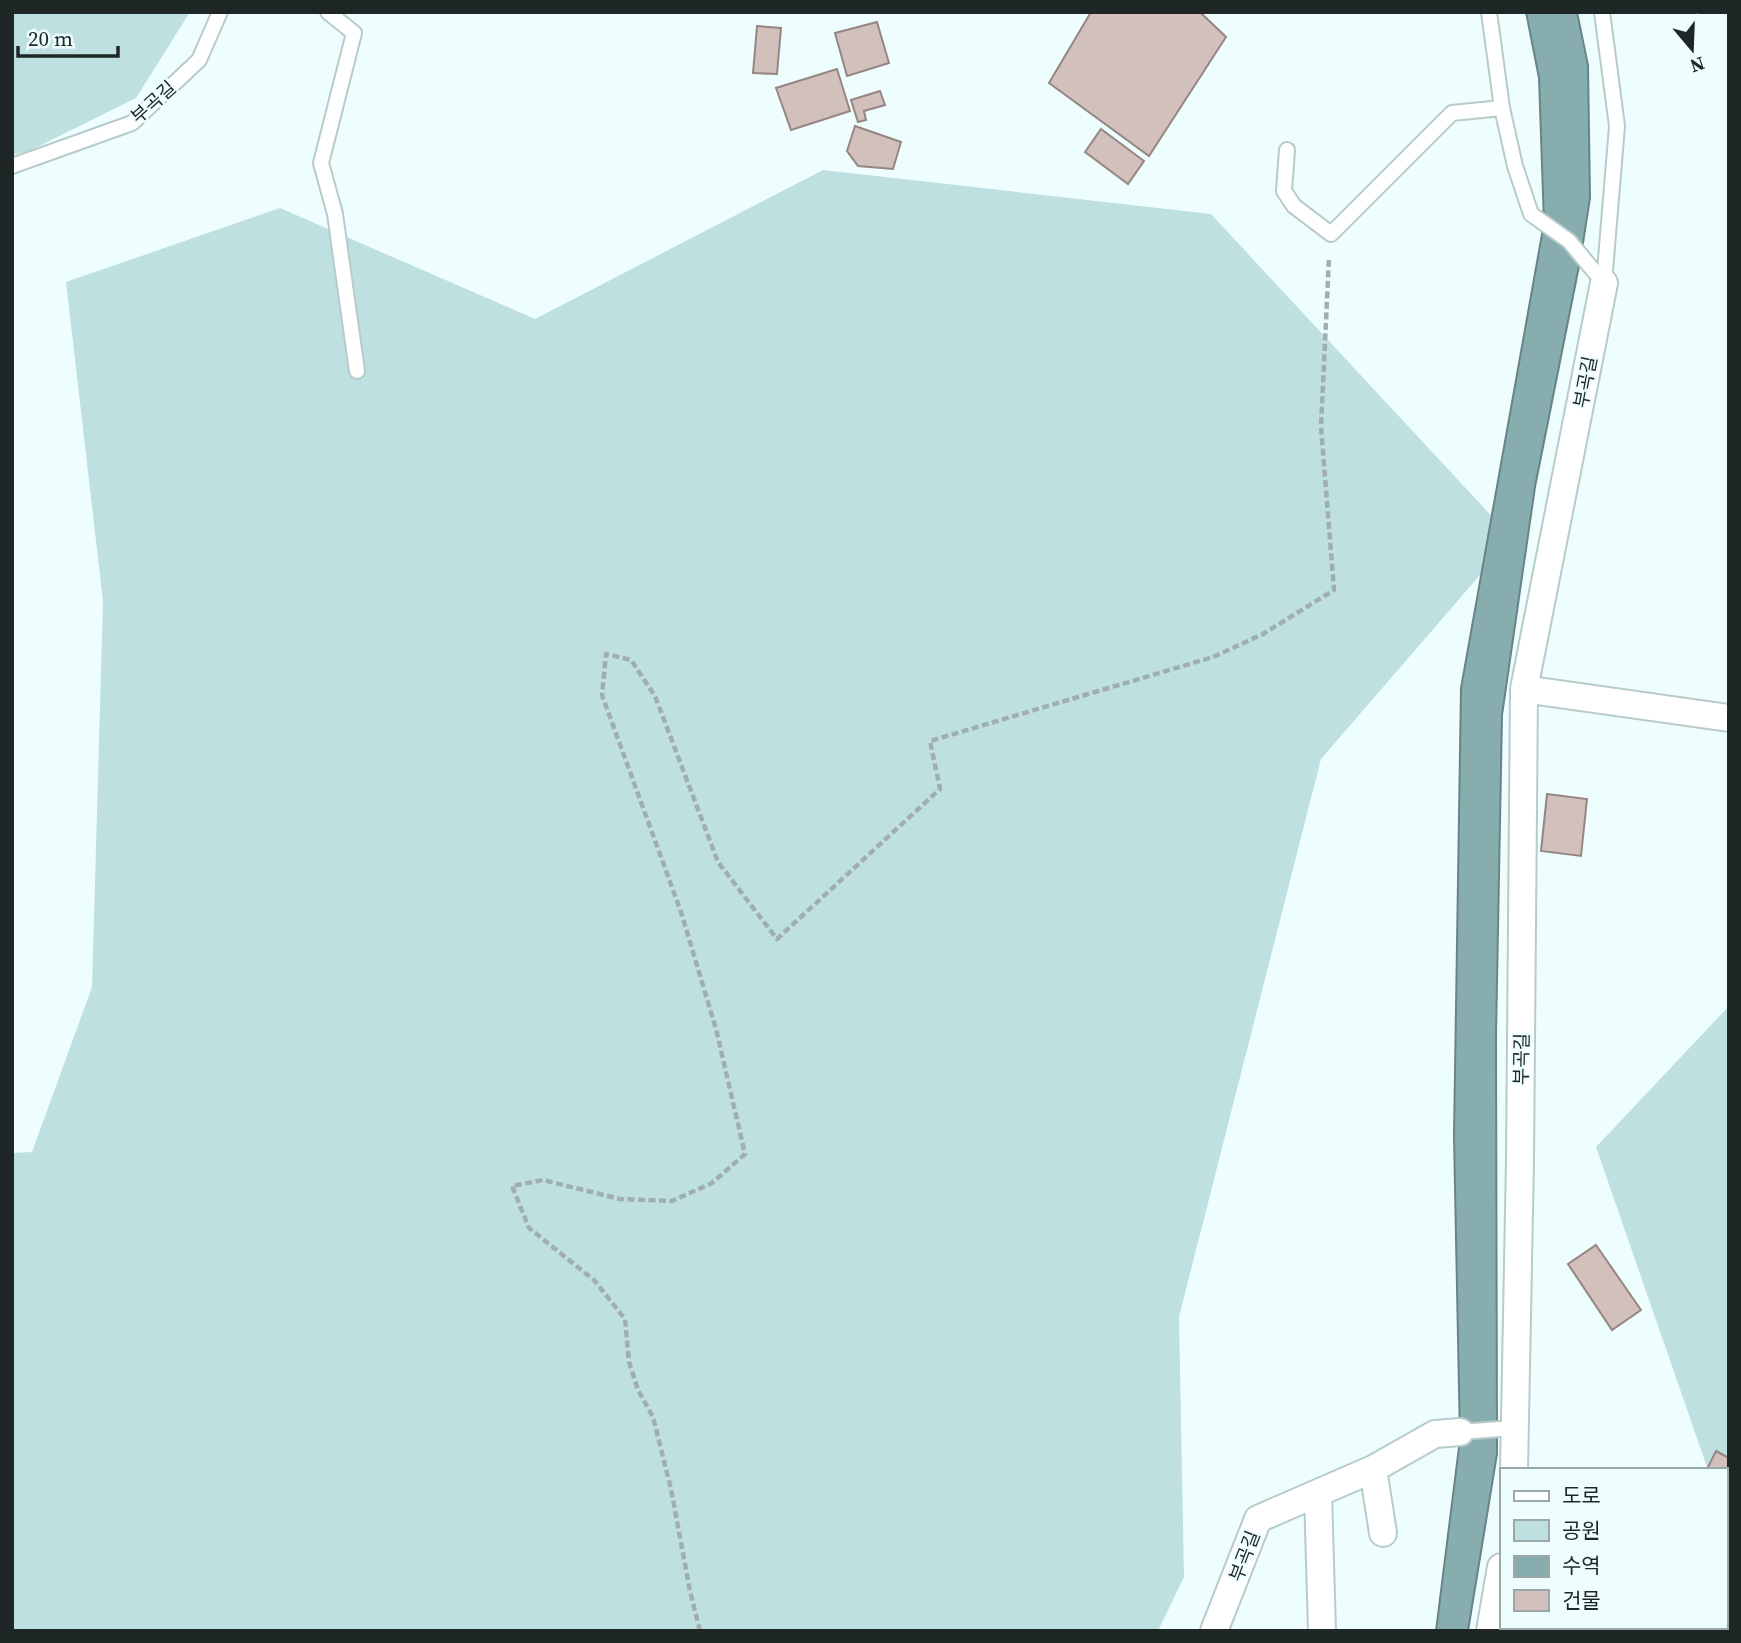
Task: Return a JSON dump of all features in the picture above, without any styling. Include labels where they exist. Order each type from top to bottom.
[{"type":"street","name":"부곡길","points":[[1514,1468],[1506,1429],[1520,1174],[1524,689],[1604,282]]},
{"type":"street","points":[[1524,689],[1729,718]]},
{"type":"street","name":"부곡길","points":[[1214,1631],[1258,1519],[1373,1469],[1435,1434],[1460,1432]]},
{"type":"street","points":[[1373,1469],[1383,1533]]},
{"type":"street","points":[[1318,1493],[1322,1631]]},
{"type":"street","points":[[1490,1631],[1500,1573]]},
{"type":"lane","name":"부곡길","points":[[12,166],[132,123],[199,60],[220,12]]},
{"type":"lane","points":[[328,12],[354,33],[321,163],[335,214],[357,371]]},
{"type":"lane","points":[[1489,12],[1502,108],[1515,166],[1531,214],[1569,242],[1604,282]]},
{"type":"lane","points":[[1602,12],[1617,126],[1604,282]]},
{"type":"lane","points":[[1287,150],[1284,191],[1294,206],[1331,234],[1452,113],[1502,108]]},
{"type":"lane","name":"부곡길","points":[[1460,1432],[1506,1429]]},
{"type":"path","points":[[700,1631],[671,1489],[653,1417],[638,1390],[629,1363],[625,1319],[594,1280],[529,1228],[512,1186],[543,1180],[620,1199],[672,1201],[712,1183],[745,1154],[716,1029],[681,912],[602,695],[606,653],[631,660],[655,696],[718,862],[778,939],[940,789],[930,741],[1213,657],[1263,634],[1334,590],[1321,427],[1331,234]]},
{"type":"green space","points":[[12,12],[190,12],[136,98],[29,151],[12,155]]},
{"type":"green space","points":[[823,170],[1211,214],[1512,538],[1321,759],[1179,1317],[1184,1577],[1158,1631],[12,1631],[12,1153],[32,1152],[92,987],[103,601],[66,282],[280,208],[535,319]]},
{"type":"green space","points":[[1729,1006],[1729,1528],[1727,1468],[1707,1468],[1596,1147]]},
{"type":"water","points":[[1526,12],[1577,12],[1588,65],[1590,198],[1535,487],[1502,715],[1496,1036],[1497,1454],[1468,1631],[1436,1631],[1460,1439],[1454,1136],[1461,688],[1544,223],[1539,78]]},
{"type":"building","points":[[1091,12],[1200,12],[1226,37],[1149,156],[1049,83]]},
{"type":"building","points":[[877,22],[889,63],[847,76],[835,33]]},
{"type":"building","points":[[757,26],[781,28],[777,74],[753,73]]},
{"type":"building","points":[[837,69],[850,111],[791,130],[776,88]]},
{"type":"building","points":[[880,91],[885,105],[864,111],[866,120],[858,122],[851,100]]},
{"type":"building","points":[[855,126],[901,142],[893,169],[858,166],[847,151]]},
{"type":"building","points":[[1101,129],[1144,161],[1128,184],[1085,152]]},
{"type":"building","points":[[1547,794],[1587,799],[1581,856],[1541,851]]},
{"type":"building","points":[[1596,1245],[1641,1310],[1612,1330],[1568,1264]]},
{"type":"building","points":[[1716,1451],[1729,1458],[1729,1481],[1727,1468],[1708,1468]]},
{"type":"building","points":[[1727,1496],[1729,1497],[1727,1546]]}]
